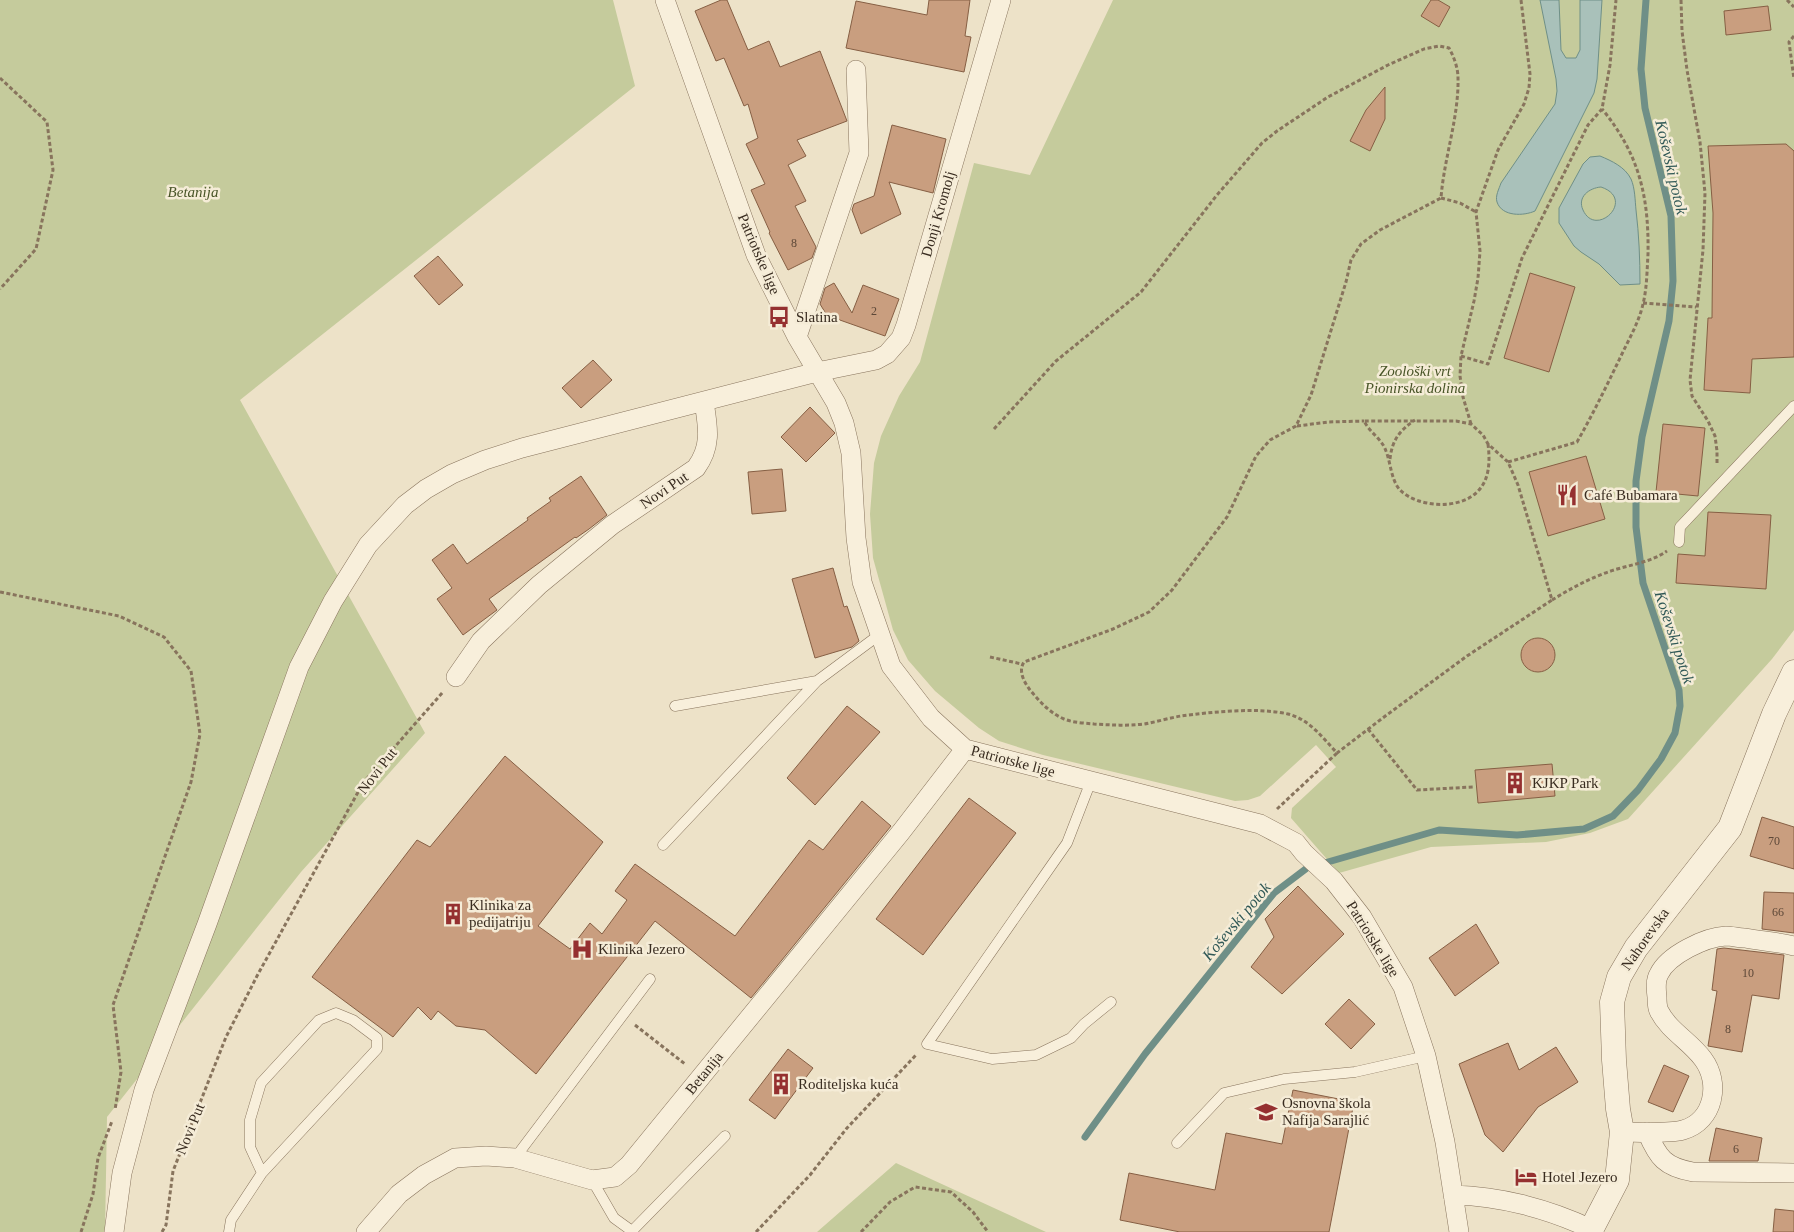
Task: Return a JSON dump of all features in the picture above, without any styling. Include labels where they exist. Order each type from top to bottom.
[{"type":"street","name":"Patriotske lige","points":[[665,0],[756,255],[797,337],[836,403],[844,423],[851,453],[856,538],[862,582],[891,666],[932,718],[965,749],[1260,824],[1296,843],[1334,881],[1362,916],[1403,986],[1426,1056],[1445,1142],[1459,1232]]},
{"type":"street","name":"Donji Kromolj","points":[[114,1232],[122,1173],[144,1090],[207,924],[299,668],[333,601],[368,545],[405,505],[426,489],[452,474],[485,460],[522,448],[817,372],[876,360],[887,354],[901,338],[1002,0]]},
{"type":"street","points":[[797,337],[859,153],[856,70]]},
{"type":"street","name":"Novi Put","points":[[456,677],[481,641],[539,585],[612,525],[696,468],[704,458],[708,440],[704,402]]},
{"type":"street","name":"Nahorevska","points":[[1591,1230],[1617,1180],[1622,1132],[1614,1060],[1612,1002],[1619,977],[1636,948],[1730,828],[1774,714],[1794,672]]},
{"type":"street","name":"Betanija","points":[[366,1232],[399,1194],[424,1175],[455,1158],[486,1156],[515,1158],[592,1180],[615,1177],[629,1165],[701,1077],[901,832],[965,749]]},
{"type":"street","points":[[1622,1132],[1682,1130],[1696,1123],[1712,1103],[1714,1093],[1711,1074],[1703,1059],[1669,1027],[1658,1010],[1657,976],[1664,966],[1677,955],[1692,947],[1708,940],[1726,936],[1794,946]]},
{"type":"street","points":[[1648,1132],[1654,1148],[1666,1163],[1679,1170],[1693,1172],[1794,1174]]},
{"type":"street","points":[[1453,1195],[1501,1200],[1570,1219],[1591,1230]]},
{"type":"lane","points":[[1679,542],[1680,527],[1794,406]]},
{"type":"lane","points":[[663,845],[817,681],[879,635]]},
{"type":"lane","points":[[675,706],[817,681]]},
{"type":"lane","points":[[1091,781],[1067,843],[927,1044],[992,1059],[1036,1055],[1071,1038],[1111,1002]]},
{"type":"lane","points":[[515,1158],[650,979]]},
{"type":"lane","points":[[229,1232],[231,1220],[262,1173],[377,1049],[377,1038],[353,1020],[336,1013],[319,1020],[261,1083],[250,1120],[250,1147],[262,1173]]},
{"type":"lane","points":[[1178,1143],[1224,1093],[1284,1079],[1355,1072],[1426,1056]]},
{"type":"lane","points":[[592,1180],[614,1218],[632,1231],[725,1136]]},
{"type":"path","points":[[1522,0],[1530,74],[1529,88],[1524,104],[1498,150],[1476,212],[1480,251],[1478,278],[1461,356],[1460,376],[1463,397],[1472,424],[1483,435],[1488,444],[1508,462],[1518,485],[1552,600]]},
{"type":"path","points":[[1461,356],[1488,364],[1522,258],[1588,124],[1602,109],[1610,66],[1616,0]]},
{"type":"path","points":[[1681,0],[1682,31],[1700,142],[1704,192],[1703,250],[1690,380],[1692,396],[1715,436],[1718,451],[1717,488]]},
{"type":"path","points":[[1787,0],[1794,7]]},
{"type":"path","points":[[1794,36],[1789,42],[1794,80]]},
{"type":"path","points":[[994,429],[1056,361],[1141,292],[1217,195],[1262,143],[1328,97],[1424,49],[1439,46],[1449,48],[1454,57],[1458,76],[1457,102],[1443,175],[1441,198]]},
{"type":"path","points":[[0,78],[47,122],[53,170],[36,249],[0,289]]},
{"type":"path","points":[[1508,462],[1578,442],[1630,338],[1643,303],[1648,240],[1646,204],[1632,153],[1618,128],[1602,109]]},
{"type":"path","points":[[1296,426],[1311,395],[1351,260],[1361,244],[1380,230],[1441,198],[1460,203],[1476,212]]},
{"type":"path","points":[[1643,303],[1696,307]]},
{"type":"path","points":[[990,657],[1022,664],[1113,629],[1149,612],[1172,590],[1227,517],[1256,456],[1270,440],[1296,426],[1328,422],[1416,420],[1456,421],[1472,424]]},
{"type":"path","points":[[1390,462],[1391,448],[1396,437],[1404,428],[1416,420]]},
{"type":"path","points":[[1364,421],[1370,432],[1379,439],[1385,449],[1393,478],[1400,490],[1410,498],[1435,505],[1464,500],[1478,492],[1484,483],[1490,462],[1488,444]]},
{"type":"path","points":[[1260,824],[1337,753],[1467,656],[1579,584],[1630,564],[1654,558]]},
{"type":"path","points":[[0,592],[119,616],[164,637],[191,671],[200,734],[191,782],[113,1005],[121,1072],[114,1117],[98,1158],[93,1194],[82,1232]]},
{"type":"path","points":[[1022,664],[1022,674],[1028,687],[1040,702],[1053,713],[1066,720],[1079,723],[1119,726],[1144,724],[1180,716],[1265,711],[1289,714],[1307,722],[1337,753]]},
{"type":"path","name":"Novi Put","points":[[162,1232],[166,1225],[173,1172],[226,1037],[257,976],[363,783],[456,677]]},
{"type":"path","points":[[1368,729],[1417,790],[1473,787]]},
{"type":"path","points":[[622,1015],[701,1077]]},
{"type":"path","points":[[756,1232],[810,1175],[847,1128],[927,1044]]},
{"type":"path","points":[[861,1232],[890,1202],[915,1187],[951,1192],[972,1212],[988,1232]]},
{"type":"green space","name":"Betanija","points":[[0,0],[613,0],[635,86],[240,400],[425,733],[301,872],[107,1117],[105,1232],[0,1232]]},
{"type":"green space","name":"Zoološki vrt Pionirska dolina","points":[[1113,0],[1794,0],[1794,630],[1772,659],[1628,819],[1590,833],[1546,842],[1431,847],[1339,873],[1291,818],[1292,808],[1336,767],[1316,745],[1260,796],[1248,800],[1235,801],[1043,755],[999,741],[979,728],[935,691],[908,660],[893,630],[873,558],[870,514],[874,463],[881,436],[899,396],[920,362],[974,163],[1030,175]]},
{"type":"green space","points":[[896,1163],[1046,1232],[817,1232]]},
{"type":"water","points":[[1540,0],[1559,0],[1561,50],[1566,58],[1576,58],[1580,50],[1580,0],[1602,0],[1597,79],[1594,93],[1535,211],[1525,214],[1514,214],[1508,213],[1500,207],[1497,202],[1498,190],[1555,104],[1557,91]]},
{"type":"water","points":[[1600,156],[1614,162],[1631,179],[1638,229],[1640,284],[1620,285],[1599,264],[1574,246],[1559,223],[1559,208],[1583,164],[1590,157]],"holes":[[[1601,187],[1611,193],[1615,200],[1615,207],[1610,214],[1604,219],[1596,220],[1589,218],[1582,205],[1585,194],[1592,189]]]},
{"type":"building","points":[[721,0],[727,0],[748,50],[769,41],[780,67],[820,51],[847,121],[797,140],[806,156],[788,165],[806,201],[795,206],[816,247],[812,258],[788,270],[769,233],[751,190],[765,184],[746,144],[758,138],[748,104],[744,106],[724,58],[716,61],[695,11]]},
{"type":"building","points":[[929,0],[970,0],[965,36],[971,37],[964,72],[846,48],[856,1],[927,15]]},
{"type":"building","points":[[1431,0],[1438,0],[1450,7],[1439,27],[1421,16]]},
{"type":"building","points":[[1768,6],[1771,30],[1726,35],[1724,11]]},
{"type":"building","points":[[1385,87],[1385,119],[1370,151],[1350,141],[1366,110]]},
{"type":"building","points":[[892,125],[946,139],[933,193],[889,182],[901,214],[861,234],[852,210],[854,204],[874,196]]},
{"type":"building","points":[[1786,144],[1794,151],[1794,357],[1752,359],[1750,393],[1704,390],[1708,318],[1712,318],[1713,213],[1708,146]]},
{"type":"building","points":[[438,256],[463,285],[439,305],[414,276]]},
{"type":"building","points":[[1530,273],[1575,287],[1549,372],[1504,358]]},
{"type":"building","points":[[834,283],[852,313],[863,285],[899,299],[885,336],[837,319],[831,322],[820,304],[825,288]]},
{"type":"building","points":[[593,360],[612,380],[581,408],[562,388]]},
{"type":"building","points":[[810,407],[835,433],[806,462],[781,437]]},
{"type":"building","points":[[1663,424],[1705,428],[1698,496],[1656,492]]},
{"type":"building","name":"Café Bubamara","points":[[1586,456],[1605,519],[1548,536],[1529,472]]},
{"type":"building","points":[[782,469],[786,511],[752,514],[748,472]]},
{"type":"building","points":[[581,476],[607,515],[489,599],[497,610],[463,635],[437,599],[452,588],[432,560],[453,544],[467,564],[528,520],[527,518],[551,501],[549,498]]},
{"type":"building","points":[[1708,512],[1771,515],[1766,589],[1676,583],[1678,554],[1705,556]]},
{"type":"building","points":[[833,568],[844,607],[847,606],[859,641],[852,647],[815,658],[792,579]]},
{"type":"building","points":[[1538,638],[1545,639],[1550,643],[1554,648],[1554,662],[1550,667],[1545,671],[1538,672],[1531,671],[1526,667],[1522,662],[1521,655],[1522,648],[1526,643],[1531,639]]},
{"type":"building","points":[[847,706],[880,732],[815,805],[787,778]]},
{"type":"building","name":"Klinika za pedijatriju","points":[[505,756],[603,842],[538,926],[570,949],[590,923],[602,934],[627,900],[615,891],[635,864],[735,936],[809,840],[823,850],[862,801],[891,826],[751,998],[655,921],[536,1074],[485,1030],[456,1026],[438,1011],[431,1020],[418,1007],[393,1037],[312,977],[417,840],[430,847]]},
{"type":"building","name":"KJKP Park","points":[[1552,764],[1555,796],[1478,803],[1475,770]]},
{"type":"building","points":[[969,798],[1016,833],[923,955],[876,919]]},
{"type":"building","points":[[1762,817],[1794,827],[1794,869],[1750,856]]},
{"type":"building","points":[[1298,886],[1344,934],[1282,994],[1251,967],[1274,937],[1265,919]]},
{"type":"building","points":[[1764,892],[1794,893],[1794,933],[1762,929]]},
{"type":"building","points":[[1476,924],[1499,963],[1455,996],[1429,958]]},
{"type":"building","points":[[1724,948],[1784,955],[1779,999],[1752,995],[1742,1052],[1708,1046],[1717,991],[1712,990],[1717,949]]},
{"type":"building","points":[[1349,999],[1375,1024],[1351,1049],[1325,1024]]},
{"type":"building","points":[[1508,1043],[1519,1070],[1556,1047],[1578,1082],[1538,1107],[1503,1152],[1485,1135],[1459,1064]]},
{"type":"building","name":"Roditeljska kuća","points":[[788,1049],[813,1068],[775,1119],[749,1100]]},
{"type":"building","points":[[1664,1065],[1689,1076],[1673,1112],[1648,1102]]},
{"type":"building","points":[[1293,1090],[1354,1102],[1329,1232],[1180,1232],[1120,1220],[1129,1173],[1215,1190],[1226,1133],[1282,1144]]},
{"type":"building","points":[[1716,1128],[1762,1138],[1758,1161],[1709,1161]]},
{"type":"building","points":[[1775,1209],[1794,1211],[1794,1232],[1773,1232]]},
{"type":"waterway","name":"Koševski potok","points":[[1085,1137],[1145,1054],[1274,893],[1307,868],[1439,830],[1517,835],[1584,829],[1613,816],[1638,790],[1661,759],[1675,733],[1680,706],[1679,690],[1643,583],[1636,527],[1636,481],[1642,437],[1669,321],[1673,281],[1671,216],[1645,108],[1641,69],[1646,0]]},
{"type":"place","name":"Slatina","points":[[779,317]]},
{"type":"place","name":"Café Bubamara","points":[[1567,495]]},
{"type":"place","name":"KJKP Park","points":[[1515,783]]},
{"type":"place","name":"Klinika za pedijatriju","points":[[453,914]]},
{"type":"place","name":"Klinika Jezero","points":[[582,949]]},
{"type":"place","name":"Roditeljska kuća","points":[[781,1084]]},
{"type":"place","name":"Osnovna škola Nafija Sarajlić","points":[[1266,1112]]},
{"type":"place","name":"Hotel Jezero","points":[[1526,1177]]}]
